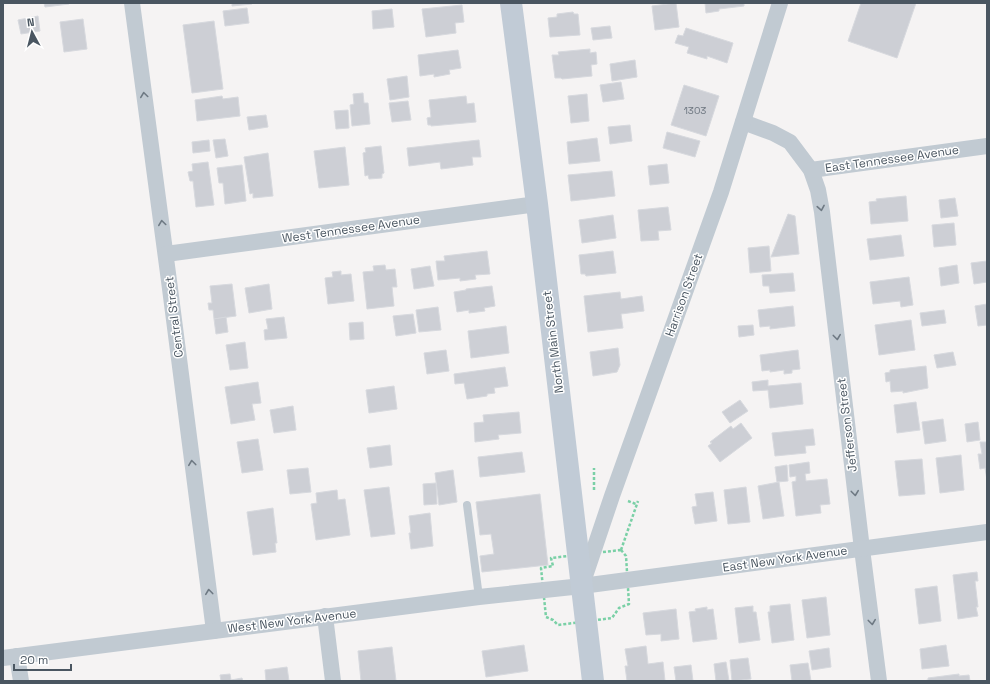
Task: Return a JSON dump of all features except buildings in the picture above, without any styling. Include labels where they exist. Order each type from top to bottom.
[{"type":"main road","name":"North Main Street","points":[[511,3],[537,204],[593,681]]},
{"type":"street","name":"Central Street","points":[[132,3],[166,254],[214,631]]},
{"type":"street","name":"Harrison Street","points":[[582,586],[612,496],[720,192],[780,3]]},
{"type":"street","name":"East Tennessee Avenue","points":[[742,122],[773,133],[790,142],[811,170],[987,146]]},
{"type":"street","name":"Jefferson Street","points":[[811,170],[818,190],[822,212],[879,681]]},
{"type":"street","name":"West Tennessee Avenue","points":[[166,254],[537,204]]},
{"type":"street","name":"East New York Avenue","points":[[582,586],[987,532]]},
{"type":"street","name":"West New York Avenue","points":[[10,657],[325,616],[582,586]]},
{"type":"street","points":[[325,616],[333,681]]},
{"type":"street","points":[[10,657],[21,681]]},
{"type":"lane","points":[[467,505],[479,597]]},
{"type":"path","points":[[621,550],[638,501]]}]
